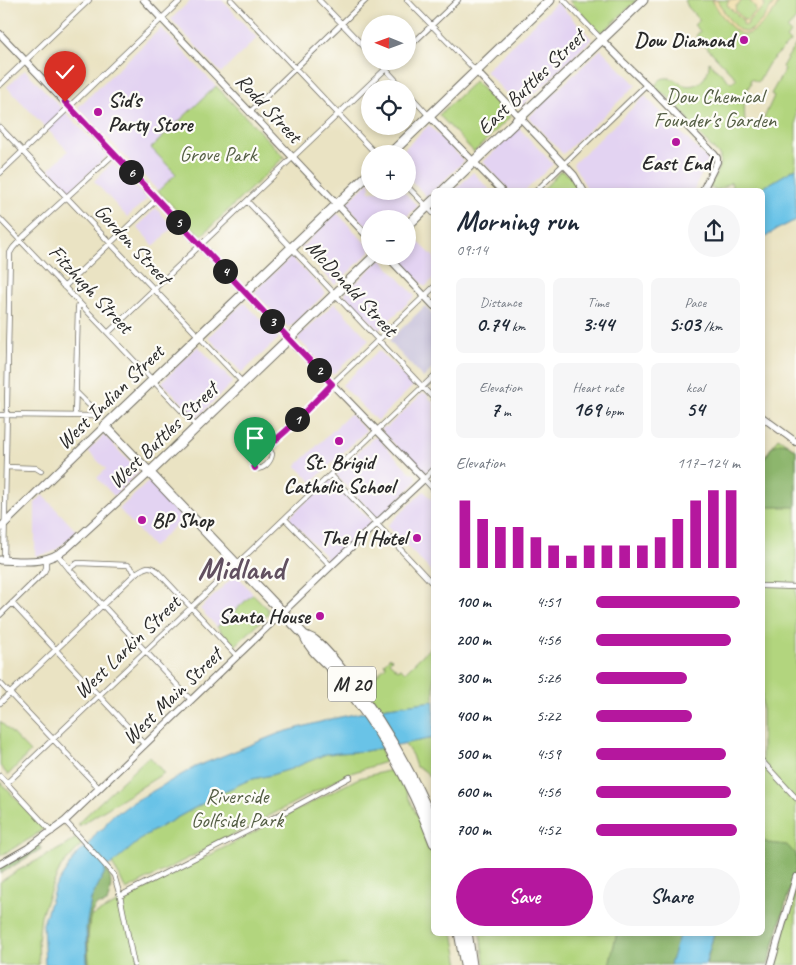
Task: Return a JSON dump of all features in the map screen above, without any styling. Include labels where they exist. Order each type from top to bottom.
[{"type":"highway","points":[[399,145],[550,0]]},
{"type":"highway","name":"East Buttles Street","points":[[446,188],[643,0]]},
{"type":"highway","name":"West Indian Street","points":[[105,426],[361,181]]},
{"type":"highway","points":[[416,217],[431,203]]},
{"type":"highway","points":[[289,339],[366,265]]},
{"type":"highway","name":"West Buttles Street","points":[[150,472],[289,339]]},
{"type":"highway","name":"M 20","points":[[105,426],[304,635],[314,640],[324,656],[364,699],[386,732],[431,819]]},
{"type":"highway","name":"M 20","points":[[404,769],[431,836]]},
{"type":"highway","points":[[460,936],[465,965]]},
{"type":"highway","points":[[468,936],[472,965]]},
{"type":"main road","name":"West Indian Street","points":[[2,525],[105,426]]},
{"type":"main road","name":"West Buttles Street","points":[[46,560],[58,555],[67,548],[150,472]]},
{"type":"main road","points":[[2,560],[46,560]]},
{"type":"street","points":[[0,85],[89,0]]},
{"type":"street","name":"Rodd Street","points":[[144,0],[361,229]]},
{"type":"street","points":[[0,173],[181,0]]},
{"type":"street","points":[[231,0],[368,145]]},
{"type":"street","points":[[319,0],[361,44]]},
{"type":"street","points":[[250,112],[366,0]]},
{"type":"street","points":[[407,0],[564,164],[582,188]]},
{"type":"street","points":[[416,40],[458,0]]},
{"type":"street","points":[[564,0],[717,158],[717,162],[704,188]]},
{"type":"street","points":[[0,34],[431,487]]},
{"type":"street","points":[[108,333],[386,70],[395,80]]},
{"type":"street","points":[[538,188],[647,84]]},
{"type":"street","points":[[416,102],[499,188]]},
{"type":"street","name":"Gordon Street","points":[[0,127],[242,383]]},
{"type":"street","points":[[2,560],[2,525],[6,467],[10,258],[13,248],[20,240],[114,154]]},
{"type":"street","points":[[416,196],[431,211]]},
{"type":"street","points":[[64,287],[157,199]]},
{"type":"street","name":"McDonald Street","points":[[247,201],[431,396]]},
{"type":"street","name":"Fitzhugh Street","points":[[0,219],[197,427]]},
{"type":"street","points":[[395,265],[431,303]]},
{"type":"street","points":[[268,447],[272,454],[272,459],[262,468],[255,468],[254,459],[287,430],[332,384],[431,290]]},
{"type":"street","points":[[75,416],[79,302]]},
{"type":"street","name":"West Larkin Street","points":[[7,783],[431,379]]},
{"type":"street","points":[[0,415],[92,417],[96,415],[76,392]]},
{"type":"street","points":[[765,419],[796,442]]},
{"type":"street","points":[[6,467],[36,468],[41,471]]},
{"type":"street","points":[[424,479],[431,473]]},
{"type":"street","points":[[330,475],[431,580]]},
{"type":"street","name":"West Main Street","points":[[0,864],[28,848],[65,821],[424,479]]},
{"type":"street","points":[[285,519],[331,566]]},
{"type":"street","points":[[58,555],[68,569],[191,700]]},
{"type":"street","points":[[0,615],[44,572],[46,560]]},
{"type":"street","points":[[68,569],[78,563],[128,565],[136,572]]},
{"type":"street","points":[[0,702],[136,572],[149,566],[156,570],[237,656]]},
{"type":"street","points":[[765,586],[796,587]]},
{"type":"street","points":[[12,603],[145,744]]},
{"type":"street","points":[[0,683],[100,788]]},
{"type":"street","points":[[765,764],[796,798]]},
{"type":"street","points":[[0,776],[52,832]]},
{"type":"street","points":[[120,896],[280,815],[350,777]]},
{"type":"street","points":[[65,821],[114,875],[134,965]]},
{"type":"street","points":[[771,965],[796,877]]},
{"type":"shaded area","points":[[191,0],[222,0],[257,38],[221,73],[171,19]]},
{"type":"shaded area","points":[[557,2],[592,39],[520,108],[485,71]]},
{"type":"shaded area","points":[[161,28],[216,86],[151,148],[176,174],[158,191],[78,107]]},
{"type":"shaded area","points":[[601,49],[636,85],[563,154],[529,117]]},
{"type":"shaded area","points":[[25,70],[107,156],[70,191],[49,169],[68,151],[7,87]]},
{"type":"shaded area","points":[[645,96],[708,160],[695,188],[587,188],[573,164]]},
{"type":"shaded area","points":[[429,125],[464,161],[436,188],[431,188],[431,193],[427,197],[416,185],[416,145],[408,145]]},
{"type":"shaded area","points":[[519,128],[553,164],[528,188],[507,188],[483,162]]},
{"type":"shaded area","points":[[112,163],[147,199],[127,217],[94,181]]},
{"type":"shaded area","points":[[473,172],[488,188],[457,188]]},
{"type":"shaded area","points":[[361,190],[361,200],[412,200],[418,206],[414,210],[361,210],[361,220],[346,204]]},
{"type":"shaded area","points":[[156,208],[173,227],[154,246],[137,227]]},
{"type":"shaded area","points":[[338,214],[361,238],[361,260],[335,285],[301,248]]},
{"type":"shaded area","points":[[416,240],[431,254],[431,281],[425,287],[404,265],[416,265]]},
{"type":"shaded area","points":[[291,257],[326,293],[289,328],[254,292]]},
{"type":"shaded area","points":[[375,265],[387,265],[415,296],[379,330],[344,294]]},
{"type":"shaded area","points":[[244,302],[279,338],[242,373],[208,337]]},
{"type":"shaded area","points":[[335,303],[369,340],[333,375],[297,338]]},
{"type":"shaded area","points":[[425,306],[431,313],[431,370],[423,378],[389,341]]},
{"type":"shaded area","points":[[198,346],[233,382],[197,418],[162,382]]},
{"type":"shaded area","points":[[379,350],[413,386],[377,421],[342,385]]},
{"type":"shaded area","points":[[423,393],[428,395],[431,400],[431,468],[425,473],[420,472],[385,436],[382,428],[387,427]]},
{"type":"shaded area","name":"St. Brigid Catholic School","points":[[350,414],[366,431],[312,482],[296,466]]},
{"type":"shaded area","points":[[104,435],[139,472],[114,496],[97,478],[106,469],[88,451]]},
{"type":"shaded area","points":[[378,437],[411,473],[415,474],[417,479],[379,517],[374,516],[337,476],[338,471],[373,438]]},
{"type":"shaded area","points":[[330,480],[371,523],[367,529],[362,529],[337,553],[337,557],[331,562],[325,559],[325,556],[290,520],[291,516]]},
{"type":"shaded area","points":[[148,482],[183,518],[153,547],[119,509]]},
{"type":"shaded area","name":"The H Hotel","points":[[424,491],[431,499],[431,571],[387,526]]},
{"type":"shaded area","points":[[43,495],[77,532],[56,550],[35,556],[35,503]]},
{"type":"shaded area","points":[[236,574],[253,594],[217,627],[200,609]]},
{"type":"green space","points":[[569,0],[637,0],[604,31],[599,31]]},
{"type":"green space","name":"Dow Chemical Founder's Garden","points":[[685,0],[796,0],[796,19],[787,29],[791,33],[786,38],[790,42],[769,63],[758,82],[751,79],[744,99],[745,126],[759,129],[774,96],[771,94],[785,69],[782,67],[796,44],[796,168],[762,188],[732,188],[731,182],[723,188],[709,187],[718,168],[720,156],[688,123],[688,118],[664,93],[659,92],[654,87],[664,78],[674,79],[689,86],[699,83],[708,72],[709,62],[731,83],[737,79],[696,36],[700,31],[694,25],[700,20],[688,7]]},
{"type":"green space","points":[[475,81],[510,117],[474,152],[439,115]]},
{"type":"green space","name":"Grove Park","points":[[216,86],[284,157],[201,236],[158,191],[176,174],[151,148]]},
{"type":"green space","points":[[560,171],[565,172],[580,188],[545,188]]},
{"type":"green space","points":[[778,438],[796,450],[796,867],[768,965],[706,965],[713,936],[765,936],[765,457]]},
{"type":"green space","points":[[779,443],[787,444],[796,450],[796,507],[765,507],[765,458],[772,447]]},
{"type":"green space","points":[[253,594],[268,609],[268,614],[235,646],[217,627]]},
{"type":"green space","points":[[431,647],[431,701],[377,709],[360,684],[363,682],[366,685],[386,666],[384,663],[390,657],[392,659],[389,662],[398,670],[401,668],[405,672]]},
{"type":"green space","points":[[0,721],[30,752],[8,775],[0,766]]},
{"type":"green space","points":[[431,738],[431,779],[422,769],[416,767],[412,755],[404,743]]},
{"type":"green space","name":"Riverside Golfside Park","points":[[381,748],[385,762],[348,774],[126,890],[112,864],[146,835],[227,790],[249,780],[291,769],[326,754]]},
{"type":"green space","points":[[149,756],[164,773],[79,826],[78,823]]},
{"type":"green space","points":[[396,769],[425,833],[431,851],[431,936],[454,936],[459,965],[89,965],[88,938],[90,917],[359,778]]},
{"type":"green space","points":[[0,782],[44,828],[33,837],[0,856]]},
{"type":"green space","points":[[76,838],[82,844],[61,867],[41,915],[38,941],[39,965],[0,965],[0,882]]},
{"type":"green space","points":[[765,841],[787,845],[796,855],[796,867],[768,965],[706,965],[713,936],[765,936]]},
{"type":"green space","points":[[40,844],[41,849],[0,874],[0,868]]},
{"type":"green space","points":[[105,868],[111,881],[110,889],[107,903],[98,904],[91,916],[88,933],[89,965],[87,965],[86,927],[91,899],[105,872]]},
{"type":"green space","points":[[796,888],[796,965],[774,965]]},
{"type":"green space","points":[[480,936],[616,936],[609,965],[485,965]]},
{"type":"green space","points":[[616,936],[679,936],[670,965],[609,965]]},
{"type":"sand","points":[[712,0],[717,0],[733,24],[738,29],[746,32],[759,24],[776,0],[780,0],[772,14],[761,26],[751,33],[743,34],[732,28]]},
{"type":"sand","points":[[729,0],[743,0],[736,6],[735,10],[744,20],[747,20],[756,11],[749,0],[763,0],[765,6],[745,26],[743,21],[727,5]]},
{"type":"water","points":[[796,168],[796,220],[765,238],[765,188],[762,188]]},
{"type":"water","points":[[431,701],[431,739],[366,751],[326,754],[291,769],[249,780],[227,790],[146,835],[105,868],[105,872],[91,899],[86,927],[87,965],[45,965],[43,924],[55,887],[77,854],[90,844],[98,831],[104,828],[108,820],[115,813],[195,767],[280,733],[331,719],[388,707]]},
{"type":"water","points":[[679,936],[713,936],[705,965],[670,965]]},
{"type":"place","name":"Dow Diamond","points":[[744,40]]},
{"type":"place","name":"Sid's Party Store","points":[[98,112]]},
{"type":"place","name":"East End","points":[[676,142]]},
{"type":"place","name":"St. Brigid Catholic School","points":[[339,441]]},
{"type":"place","name":"BP Shop","points":[[142,520]]},
{"type":"place","name":"The H Hotel","points":[[417,538]]},
{"type":"place","name":"Santa House","points":[[320,616]]},
{"type":"district","name":"Midland","points":[[241,568]]},
{"type":"route","points":[[65,102],[332,384],[287,430],[254,459],[253,466],[255,468]]}]
